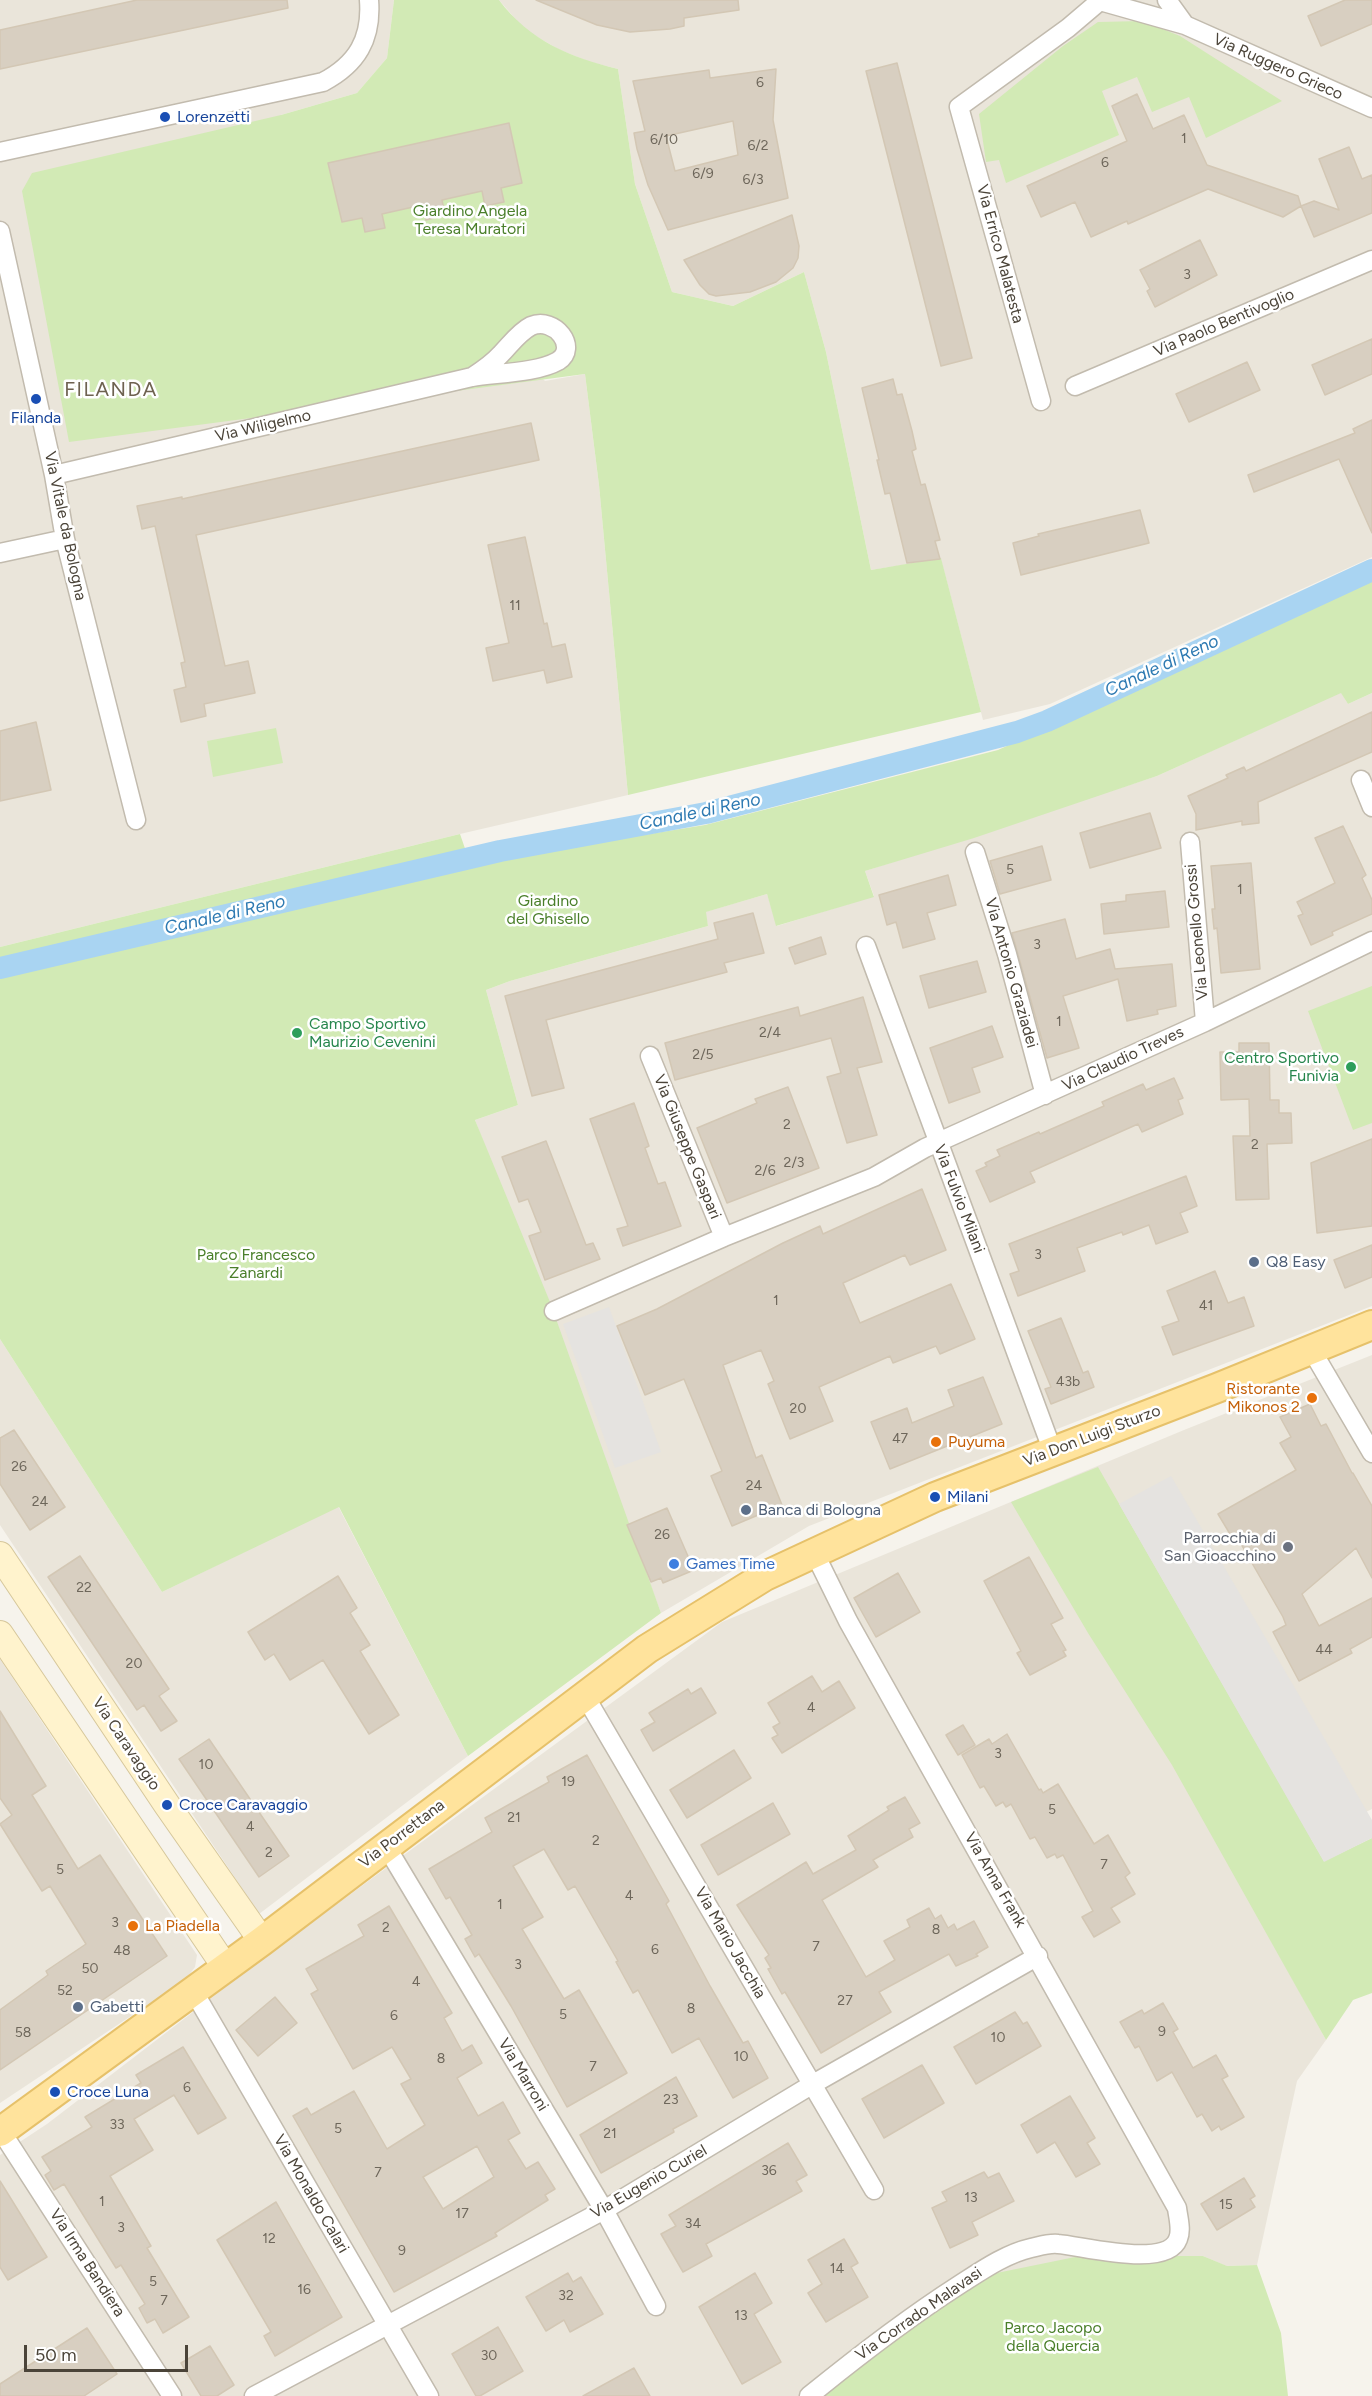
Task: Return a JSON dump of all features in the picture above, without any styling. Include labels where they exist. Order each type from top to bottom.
[{"type":"main road","name":"Via Don Luigi Sturzo","points":[[814,1552],[935,1497],[1372,1325]]},
{"type":"main road","name":"Via Porrettana","points":[[1,2131],[194,1992],[647,1649],[765,1576],[814,1552]]},
{"type":"main road","name":"Via Caravaggio","points":[[4,1571],[262,1941]]},
{"type":"main road","points":[[0,1634],[226,1968]]},
{"type":"street","points":[[0,152],[323,82],[335,76],[363,47],[369,26],[369,0]]},
{"type":"street","name":"Via Ruggero Grieco","points":[[1100,0],[1185,25],[1372,108]]},
{"type":"street","name":"Via Errico Malatesta","points":[[1041,401],[959,107],[1068,28],[1100,0]]},
{"type":"street","points":[[1167,0],[1185,25]]},
{"type":"street","name":"Via Vitale da Bologna","points":[[0,231],[54,475],[65,538],[136,820]]},
{"type":"street","name":"Via Paolo Bentivoglio","points":[[1075,386],[1372,260]]},
{"type":"street","name":"Via Wiligelmo","points":[[54,475],[472,377],[539,368],[561,359],[565,344],[562,334],[546,324],[534,325],[517,336],[491,364],[472,377]]},
{"type":"street","points":[[0,553],[65,538]]},
{"type":"street","points":[[1361,780],[1372,807]]},
{"type":"street","name":"Via Leonello Grossi","points":[[1190,842],[1205,1022]]},
{"type":"street","name":"Via Antonio Graziadei","points":[[975,852],[1007,954],[1045,1095]]},
{"type":"street","name":"Via Claudio Treves","points":[[874,1177],[937,1142],[1205,1022],[1372,941]]},
{"type":"street","name":"Via Fulvio Milani","points":[[866,946],[1053,1452]]},
{"type":"street","name":"Via Giuseppe Gaspari","points":[[650,1056],[724,1238]]},
{"type":"street","name":"Via Giuseppe Gaspari","points":[[554,1311],[874,1177]]},
{"type":"street","points":[[1311,1349],[1372,1453]]},
{"type":"street","name":"Via Anna Frank","points":[[814,1552],[848,1621],[1038,1956],[1177,2208]]},
{"type":"street","name":"Via Mario Jacchia","points":[[585,1696],[874,2190]]},
{"type":"street","name":"Via Marroni","points":[[386,1846],[604,2210],[656,2306]]},
{"type":"street","name":"Via Eugenio Curiel","points":[[254,2396],[604,2210],[813,2084],[1038,1956]]},
{"type":"street","name":"Via Monaldo Calari","points":[[194,1992],[429,2396]]},
{"type":"street","name":"Via Irma Bandiera","points":[[1,2131],[172,2396]]},
{"type":"street","name":"Via Corrado Malavasi","points":[[809,2396],[915,2314],[991,2264],[1022,2250],[1054,2243],[1123,2254],[1154,2254],[1170,2250],[1178,2241],[1177,2208]]},
{"type":"shaded area","points":[[0,0],[394,0],[387,58],[357,93],[281,115],[545,381],[585,374],[599,485],[628,795],[0,947]]},
{"type":"shaded area","points":[[499,0],[1372,0],[1372,557],[1050,704],[983,720],[941,559],[871,570],[826,352],[804,272],[733,306],[672,292],[635,184],[618,69],[590,62],[560,50],[525,30]]},
{"type":"shaded area","points":[[1341,692],[1348,704],[1372,693],[1372,1306],[809,1526],[661,1613],[475,1120],[518,1105],[486,990],[510,981],[708,926],[705,912],[767,894],[777,926],[874,896],[865,871],[1157,776]]},
{"type":"shaded area","points":[[609,1307],[661,1452],[615,1468],[563,1324]]},
{"type":"shaded area","points":[[0,1339],[162,1592],[338,1506],[468,1756],[259,1914],[0,1525]]},
{"type":"shaded area","points":[[1372,1355],[1372,1809],[1236,1876],[1326,2040],[1297,2081],[1257,2265],[1226,2266],[1203,2256],[1080,2256],[813,2396],[0,2396],[0,2155],[47,2124],[266,1956],[722,1622],[1184,1430]]},
{"type":"shaded area","points":[[1171,1476],[1372,1820],[1372,1838],[1324,1862],[1119,1504]]},
{"type":"shaded area","points":[[0,1659],[197,1955],[195,1967],[185,1980],[0,2103]]},
{"type":"green space","name":"Giardino Angela Teresa Muratori","points":[[394,0],[499,0],[511,14],[538,37],[567,53],[618,69],[635,184],[672,292],[733,306],[804,272],[826,352],[871,570],[941,558],[981,712],[628,795],[599,485],[585,374],[69,442],[22,191],[32,173],[281,115],[357,93],[387,58]]},
{"type":"green space","points":[[1143,21],[1180,36],[1282,101],[1206,138],[1189,97],[1152,112],[1137,77],[1102,91],[1119,135],[1006,183],[999,160],[986,162],[979,114],[1063,46],[1098,22]]},
{"type":"green space","name":"Parco Francesco Zanardi","points":[[1372,580],[1372,693],[1348,704],[1341,693],[1157,776],[974,838],[865,871],[874,897],[776,926],[767,894],[706,912],[708,926],[510,981],[486,990],[518,1105],[475,1120],[550,1302],[661,1613],[468,1756],[339,1507],[162,1592],[0,1339],[0,947],[460,834],[470,863],[705,825],[998,750]]},
{"type":"green space","points":[[276,728],[283,763],[213,777],[207,741]]},
{"type":"green space","name":"Centro Sportivo Funivia","points":[[1372,986],[1372,1123],[1353,1130],[1308,1011]]},
{"type":"green space","points":[[1098,1467],[1324,1861],[1372,1838],[1372,1993],[1353,2000],[1326,2040],[1172,1765],[1088,1633],[1011,1502]]},
{"type":"green space","name":"Parco Jacopo della Quercia","points":[[1080,2256],[1203,2256],[1227,2266],[1257,2265],[1281,2333],[1288,2396],[813,2396],[977,2277]]},
{"type":"building","points":[[137,0],[287,0],[288,8],[0,69],[0,30]]},
{"type":"building","points":[[536,0],[738,0],[739,10],[684,18],[684,26],[670,29],[630,32],[597,25]]},
{"type":"building","points":[[1345,0],[1372,0],[1372,24],[1321,46],[1308,16]]},
{"type":"building","points":[[897,63],[972,358],[941,366],[866,71]]},
{"type":"building","points":[[776,69],[773,120],[788,198],[668,230],[648,185],[637,149],[634,133],[645,131],[633,81],[709,70],[710,78]],"holes":[[[733,121],[738,155],[675,171],[666,136]]]},
{"type":"building","points":[[1137,94],[1153,129],[1184,115],[1207,165],[1298,196],[1301,206],[1283,217],[1208,189],[1128,224],[1127,221],[1091,237],[1075,202],[1041,217],[1027,186],[1127,141],[1112,106]]},
{"type":"building","points":[[509,123],[522,183],[501,188],[504,202],[485,206],[482,191],[442,200],[445,215],[426,220],[422,205],[382,214],[385,228],[365,232],[362,218],[342,222],[328,163]]},
{"type":"building","points":[[1349,147],[1362,179],[1372,175],[1372,213],[1314,237],[1301,206],[1314,201],[1339,210],[1319,159]]},
{"type":"building","points":[[792,215],[799,246],[798,258],[793,268],[776,282],[750,292],[716,296],[709,294],[700,285],[684,260]]},
{"type":"building","points":[[1200,240],[1217,275],[1155,307],[1147,291],[1150,289],[1140,270]]},
{"type":"building","points":[[1372,339],[1372,374],[1325,395],[1312,365]]},
{"type":"building","points":[[1247,362],[1260,390],[1189,422],[1176,394]]},
{"type":"building","points":[[893,379],[897,395],[902,394],[912,431],[916,449],[912,451],[921,485],[925,484],[940,540],[935,541],[940,559],[907,563],[890,493],[885,494],[862,388]]},
{"type":"building","points":[[1372,420],[1372,533],[1339,459],[1254,492],[1248,475],[1355,433],[1353,429]]},
{"type":"building","points":[[531,423],[539,460],[196,535],[225,666],[248,661],[255,693],[204,704],[206,716],[181,722],[174,690],[186,687],[181,663],[185,662],[155,526],[142,529],[137,506],[182,497],[182,499]]},
{"type":"building","points":[[1140,510],[1149,543],[1021,575],[1013,543],[1039,536],[1038,534]]},
{"type":"building","points":[[525,537],[544,624],[547,623],[552,647],[565,644],[572,677],[547,683],[544,670],[493,681],[486,648],[509,643],[488,545]]},
{"type":"building","points":[[1372,712],[1372,752],[1258,802],[1259,823],[1242,825],[1242,821],[1196,830],[1196,814],[1188,796],[1228,778],[1226,775],[1244,767],[1246,771]]},
{"type":"building","points":[[36,722],[51,790],[0,801],[0,731]]},
{"type":"building","points":[[1150,813],[1161,848],[1090,868],[1080,833]]},
{"type":"building","points":[[1343,826],[1366,875],[1362,878],[1372,900],[1372,914],[1332,932],[1333,935],[1311,945],[1298,916],[1303,914],[1297,902],[1335,883],[1315,838]]},
{"type":"building","points":[[1042,846],[1051,880],[1000,894],[990,861]]},
{"type":"building","points":[[1251,863],[1260,969],[1221,973],[1217,928],[1214,929],[1212,909],[1215,909],[1211,866]]},
{"type":"building","points":[[948,875],[956,905],[927,913],[935,939],[903,948],[896,922],[887,925],[879,895]]},
{"type":"building","points":[[1165,891],[1169,927],[1104,934],[1101,904],[1126,901],[1126,895]]},
{"type":"building","points":[[753,913],[764,953],[724,963],[727,972],[546,1020],[564,1088],[532,1096],[505,996],[718,939],[714,923]]},
{"type":"building","points":[[1065,919],[1076,959],[1110,949],[1115,969],[1172,964],[1176,1006],[1157,1010],[1158,1014],[1127,1021],[1118,979],[1063,996],[1079,1048],[1047,1058],[1012,933]]},
{"type":"building","points":[[821,937],[826,954],[795,964],[789,948]]},
{"type":"building","points":[[977,961],[986,992],[929,1008],[920,976]]},
{"type":"building","points":[[863,997],[882,1062],[857,1068],[877,1135],[847,1143],[827,1077],[841,1073],[831,1038],[675,1080],[665,1043],[798,1007],[800,1016]]},
{"type":"building","points":[[992,1026],[1003,1057],[972,1068],[980,1092],[949,1103],[930,1048]]},
{"type":"building","points":[[1239,1043],[1269,1043],[1270,1100],[1279,1100],[1279,1113],[1291,1113],[1292,1143],[1267,1144],[1269,1199],[1236,1200],[1233,1136],[1250,1136],[1249,1099],[1221,1100],[1220,1052],[1239,1052]]},
{"type":"building","points":[[1174,1078],[1183,1098],[1178,1100],[1183,1114],[1142,1132],[1138,1124],[1030,1172],[1035,1182],[990,1202],[976,1171],[987,1166],[985,1163],[1000,1156],[997,1150],[1104,1106],[1102,1102],[1143,1084],[1146,1090]]},
{"type":"building","points":[[788,1087],[819,1168],[727,1203],[697,1128],[757,1103],[755,1099]]},
{"type":"building","points":[[634,1103],[649,1146],[645,1148],[658,1184],[665,1182],[681,1226],[623,1246],[617,1229],[628,1226],[590,1119]]},
{"type":"building","points":[[1372,1139],[1372,1226],[1317,1233],[1311,1163]]},
{"type":"building","points":[[546,1141],[586,1245],[593,1243],[600,1259],[545,1280],[529,1236],[541,1232],[528,1199],[519,1202],[502,1157]]},
{"type":"building","points":[[1186,1176],[1197,1206],[1180,1213],[1188,1232],[1156,1244],[1149,1225],[1077,1248],[1085,1271],[1018,1296],[1010,1274],[1019,1271],[1009,1244]]},
{"type":"building","points":[[922,1189],[946,1250],[910,1265],[905,1255],[843,1283],[860,1323],[951,1284],[975,1339],[940,1354],[936,1346],[893,1363],[890,1356],[819,1387],[833,1421],[790,1439],[768,1384],[774,1381],[761,1350],[723,1365],[756,1458],[762,1455],[782,1505],[732,1526],[711,1476],[722,1471],[684,1379],[645,1395],[617,1326],[657,1309],[820,1226],[823,1234]]},
{"type":"building","points":[[1372,1245],[1372,1277],[1345,1288],[1334,1260]]},
{"type":"building","points":[[1215,1271],[1228,1303],[1244,1297],[1254,1326],[1173,1355],[1162,1327],[1179,1321],[1167,1291]]},
{"type":"building","points":[[1061,1318],[1083,1373],[1088,1371],[1094,1387],[1051,1404],[1045,1389],[1051,1387],[1028,1331]]},
{"type":"building","points":[[983,1377],[1002,1424],[890,1469],[871,1422],[907,1408],[912,1423],[954,1406],[948,1390]]},
{"type":"building","points":[[1310,1404],[1321,1426],[1326,1424],[1372,1506],[1372,1578],[1356,1548],[1302,1594],[1319,1626],[1372,1598],[1372,1637],[1350,1649],[1352,1653],[1299,1681],[1273,1632],[1286,1625],[1283,1617],[1237,1537],[1233,1539],[1218,1514],[1296,1470],[1280,1443],[1291,1437],[1280,1417]]},
{"type":"building","points":[[14,1430],[65,1507],[30,1530],[0,1484],[0,1438]]},
{"type":"building","points":[[667,1508],[694,1570],[663,1583],[661,1578],[651,1582],[627,1525]]},
{"type":"building","points":[[80,1556],[169,1689],[159,1696],[177,1721],[161,1731],[144,1705],[137,1710],[48,1577]]},
{"type":"building","points":[[1029,1557],[1063,1618],[1051,1624],[1066,1650],[1063,1651],[1066,1656],[1030,1675],[1017,1653],[1021,1651],[984,1581]]},
{"type":"building","points":[[898,1573],[920,1612],[876,1637],[854,1598]]},
{"type":"building","points":[[338,1576],[357,1608],[350,1613],[370,1645],[360,1651],[399,1715],[369,1734],[323,1660],[290,1680],[274,1654],[265,1660],[248,1632]]},
{"type":"building","points":[[812,1676],[822,1692],[839,1681],[855,1708],[782,1753],[772,1738],[778,1735],[773,1727],[780,1723],[768,1703]]},
{"type":"building","points":[[701,1688],[716,1713],[653,1751],[641,1730],[655,1722],[649,1713],[688,1689],[691,1694]]},
{"type":"building","points":[[0,1711],[46,1786],[32,1795],[78,1869],[100,1855],[167,1956],[0,2070],[0,2010],[48,1975],[46,1971],[86,1944],[50,1886],[42,1891],[0,1824],[12,1815],[0,1798]]},
{"type":"building","points":[[963,1725],[975,1745],[958,1755],[946,1735]]},
{"type":"building","points":[[1007,1734],[1039,1790],[1041,1789],[1043,1793],[1058,1784],[1094,1844],[1108,1835],[1130,1873],[1125,1877],[1135,1894],[1111,1908],[1120,1922],[1094,1937],[1082,1917],[1093,1911],[1063,1855],[1057,1858],[1055,1854],[1047,1858],[1035,1837],[1030,1839],[1011,1804],[1006,1807],[1003,1802],[996,1806],[984,1786],[980,1788],[962,1755],[989,1739],[992,1744]]},
{"type":"building","points":[[209,1739],[289,1856],[259,1877],[179,1759]]},
{"type":"building","points":[[734,1750],[751,1778],[687,1818],[670,1790]]},
{"type":"building","points":[[587,1755],[669,1901],[666,1904],[710,1986],[743,2043],[748,2041],[768,2078],[733,2098],[699,2038],[672,2053],[638,1990],[633,1993],[616,1962],[618,1961],[575,1886],[568,1890],[544,1849],[513,1866],[543,1917],[522,1929],[564,1999],[579,1990],[627,2073],[567,2107],[511,2006],[479,1954],[475,1957],[465,1939],[472,1935],[450,1897],[446,1899],[429,1869],[492,1832],[485,1818],[549,1782],[547,1777]]},
{"type":"building","points":[[905,1797],[920,1823],[909,1829],[913,1837],[873,1860],[878,1867],[822,1900],[866,1977],[895,1960],[884,1941],[910,1927],[907,1920],[929,1908],[935,1919],[941,1915],[948,1928],[954,1924],[957,1930],[974,1921],[988,1947],[976,1954],[978,1956],[956,1966],[949,1954],[879,1992],[891,2012],[821,2053],[785,1992],[782,1994],[768,1969],[771,1968],[765,1958],[769,1955],[737,1905],[806,1862],[813,1874],[856,1850],[848,1836],[889,1810],[887,1807]]},
{"type":"building","points":[[773,1803],[790,1834],[718,1875],[701,1845]]},
{"type":"building","points":[[389,1906],[452,2013],[444,2018],[462,2051],[472,2045],[482,2063],[457,2078],[478,2116],[503,2102],[520,2133],[508,2140],[526,2169],[538,2162],[555,2189],[545,2195],[548,2200],[495,2233],[497,2236],[394,2292],[293,2116],[307,2108],[311,2115],[354,2091],[387,2149],[425,2125],[401,2084],[411,2079],[392,2047],[353,2069],[311,1994],[318,1990],[306,1969],[364,1936],[358,1925]],"holes":[[[477,2146],[494,2177],[443,2209],[423,2177]]]},
{"type":"building","points":[[275,1997],[297,2023],[258,2056],[236,2030]]},
{"type":"building","points":[[1163,2003],[1178,2029],[1173,2032],[1193,2068],[1216,2055],[1228,2076],[1222,2079],[1244,2117],[1221,2130],[1219,2126],[1212,2131],[1202,2114],[1197,2117],[1172,2072],[1157,2081],[1139,2046],[1135,2048],[1120,2022],[1142,2010],[1144,2014]]},
{"type":"building","points":[[1015,2012],[1023,2024],[1027,2022],[1041,2046],[976,2084],[954,2047]]},
{"type":"building","points":[[183,2047],[226,2118],[198,2134],[174,2095],[134,2119],[153,2150],[110,2176],[151,2246],[147,2248],[189,2317],[163,2333],[155,2319],[147,2323],[139,2308],[145,2304],[121,2265],[116,2268],[64,2184],[54,2190],[45,2175],[51,2171],[42,2157],[92,2127],[85,2117],[141,2083],[136,2075]]},
{"type":"building","points":[[922,2065],[944,2103],[884,2138],[862,2099]]},
{"type":"building","points":[[676,2077],[697,2116],[673,2129],[674,2132],[601,2173],[580,2135]]},
{"type":"building","points":[[1070,2096],[1095,2138],[1087,2143],[1100,2164],[1076,2177],[1055,2142],[1037,2153],[1021,2125]]},
{"type":"building","points":[[788,2143],[807,2175],[796,2181],[802,2191],[706,2244],[712,2256],[683,2272],[661,2234],[676,2226],[669,2215]]},
{"type":"building","points":[[984,2172],[988,2178],[999,2173],[1014,2201],[972,2222],[978,2235],[950,2248],[932,2208],[947,2201],[942,2192]]},
{"type":"building","points":[[1244,2178],[1255,2196],[1250,2199],[1255,2207],[1217,2230],[1201,2204]]},
{"type":"building","points":[[0,2181],[47,2257],[8,2280],[0,2267]]},
{"type":"building","points":[[276,2202],[342,2317],[275,2356],[264,2336],[271,2332],[217,2240]]},
{"type":"building","points":[[844,2239],[858,2263],[851,2267],[868,2297],[826,2322],[808,2293],[822,2284],[808,2260]]},
{"type":"building","points":[[568,2273],[573,2282],[581,2277],[603,2314],[570,2332],[564,2320],[546,2331],[526,2297]]},
{"type":"building","points":[[755,2273],[772,2303],[754,2314],[781,2362],[742,2384],[699,2307]]},
{"type":"building","points":[[498,2327],[523,2371],[480,2396],[476,2396],[452,2354]]},
{"type":"building","points":[[87,2328],[117,2374],[84,2396],[0,2396],[0,2384]]},
{"type":"building","points":[[210,2346],[234,2385],[217,2396],[201,2396],[181,2363]]},
{"type":"building","points":[[634,2368],[650,2396],[583,2396]]},
{"type":"waterway","name":"Canale di Reno","points":[[0,968],[500,851],[706,813],[1017,732],[1047,721],[1372,570]]},
{"type":"place","name":"Lorenzetti","points":[[165,117]]},
{"type":"place","name":"Filanda","points":[[36,399]]},
{"type":"place","name":"Campo Sportivo Maurizio Cevenini","points":[[297,1033]]},
{"type":"place","name":"Centro Sportivo Funivia","points":[[1351,1067]]},
{"type":"place","name":"Q8 Easy","points":[[1254,1262]]},
{"type":"place","name":"Ristorante Mikonos 2","points":[[1312,1398]]},
{"type":"place","name":"Puyuma","points":[[936,1442]]},
{"type":"place","name":"Milani","points":[[935,1497]]},
{"type":"place","name":"Banca di Bologna","points":[[746,1510]]},
{"type":"place","name":"Parrocchia di San Gioacchino","points":[[1288,1547]]},
{"type":"place","name":"Games Time","points":[[674,1564]]},
{"type":"place","name":"Croce Caravaggio","points":[[167,1805]]},
{"type":"place","name":"La Piadella","points":[[133,1926]]},
{"type":"place","name":"Gabetti","points":[[78,2007]]},
{"type":"place","name":"Croce Luna","points":[[55,2092]]},
{"type":"district","name":"FILANDA","points":[[111,390]]},
{"type":"park label","name":"Giardino del Ghisello","points":[[548,910]]}]
